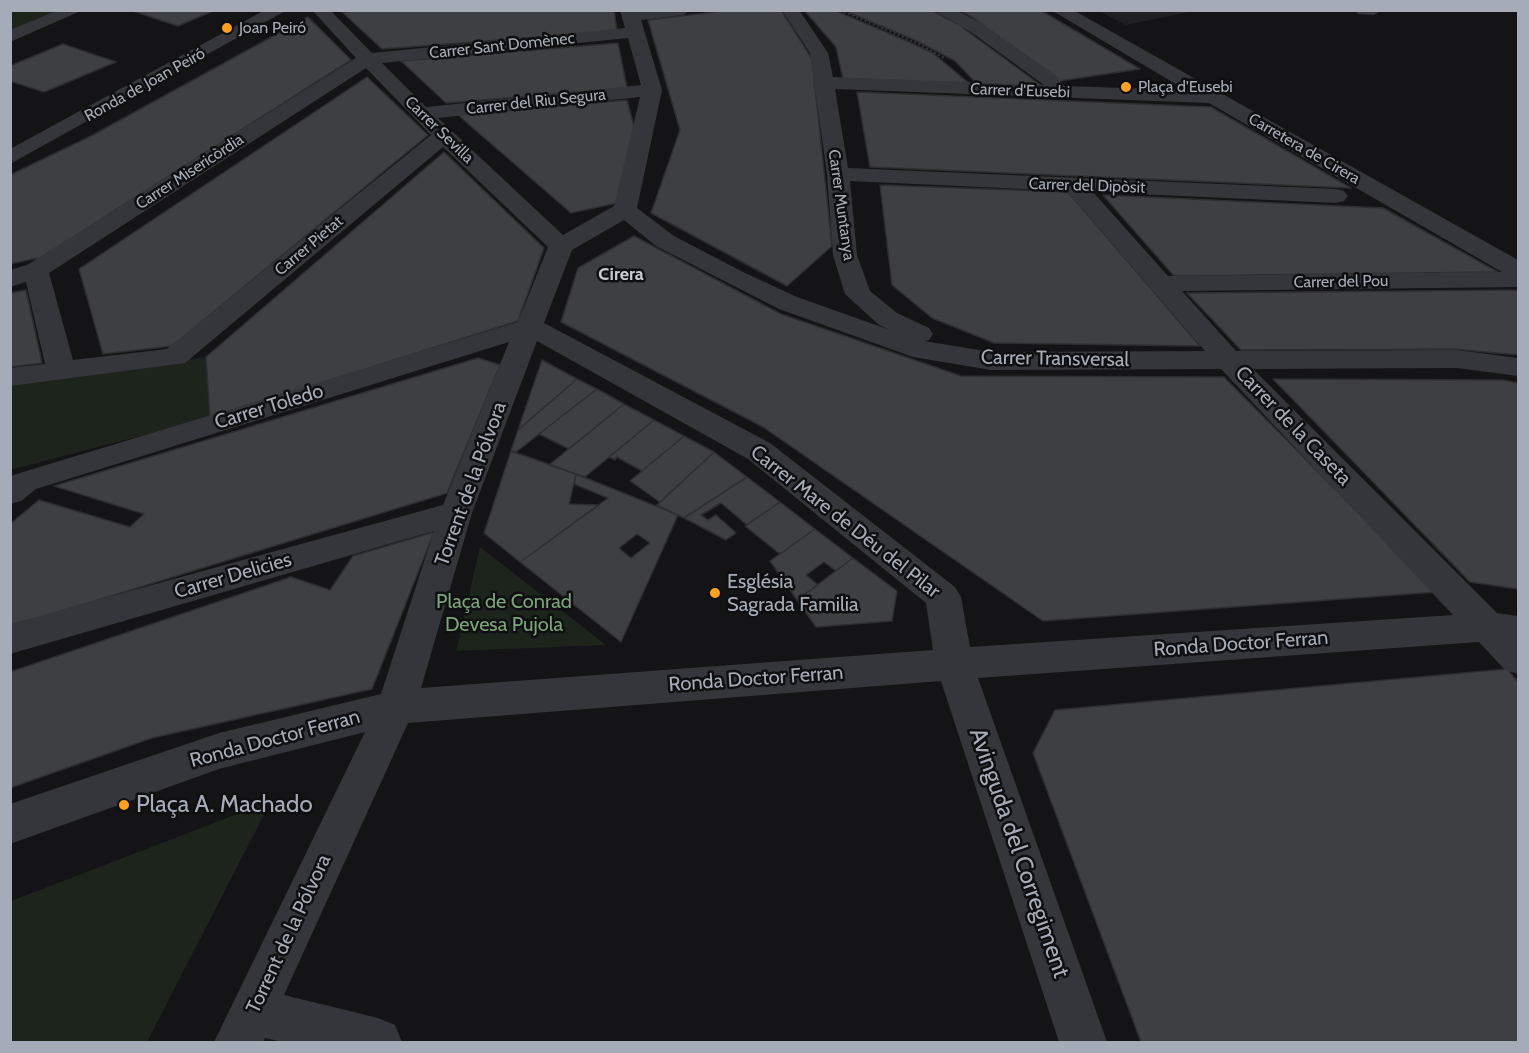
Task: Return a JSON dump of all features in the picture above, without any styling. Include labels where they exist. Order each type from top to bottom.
[{"type":"street","points":[[10,38],[75,10]]},
{"type":"street","name":"Ronda de Joan Peiró","points":[[10,158],[279,10]]},
{"type":"street","name":"Carrer Sevilla","points":[[320,10],[421,114],[561,246]]},
{"type":"street","name":"Carrer Sant Domènec","points":[[368,59],[632,20],[683,10]]},
{"type":"street","name":"Carrer Muntanya","points":[[790,10],[819,53],[838,174],[845,255],[858,294],[888,319],[930,339],[991,361]]},
{"type":"street","points":[[941,10],[986,35],[1052,82],[1057,93]]},
{"type":"street","name":"Carretera de Cirera","points":[[1059,10],[1518,270]]},
{"type":"street","points":[[1364,10],[1374,10]]},
{"type":"street","points":[[561,246],[625,210],[652,90],[632,20]]},
{"type":"street","name":"Carrer Misericòrdia","points":[[10,279],[36,270],[368,59]]},
{"type":"street","name":"Carrer d'Eusebi","points":[[823,83],[1217,98]]},
{"type":"street","name":"Carrer del Riu Segura","points":[[421,114],[652,90]]},
{"type":"street","name":"Carrer Pietat","points":[[61,370],[175,357],[444,135]]},
{"type":"street","name":"Carrer del Dipòsit","points":[[838,174],[1336,196]]},
{"type":"street","name":"Carrer de la Caseta","points":[[1075,186],[1229,361],[1504,629],[1518,659]]},
{"type":"street","name":"Carrer Transversal","points":[[625,210],[665,242],[788,303],[913,348],[991,361],[1456,359],[1518,366]]},
{"type":"street","name":"Torrent de la Pólvora","points":[[245,1027],[396,707],[456,513],[561,246]]},
{"type":"street","points":[[10,377],[61,370],[36,270]]},
{"type":"street","name":"Carrer del Pou","points":[[1163,284],[1518,279]]},
{"type":"street","name":"Carrer Toledo","points":[[15,484],[531,327]]},
{"type":"street","name":"Carrer Mare de Déu del Pilar","points":[[531,327],[759,451],[943,597],[954,664]]},
{"type":"street","name":"Carrer Delicies","points":[[10,639],[456,513]]},
{"type":"street","name":"Ronda Doctor Ferran","points":[[10,824],[219,751],[396,707],[954,664],[1504,629]]},
{"type":"street","name":"Avinguda del Corregiment","points":[[954,664],[1083,1042]]},
{"type":"street","points":[[245,1027],[378,1042]]},
{"type":"path","points":[[840,10],[919,44],[946,59],[978,90]]},
{"type":"shaded area","points":[[1099,11],[1194,11],[1126,25]]},
{"type":"green space","points":[[11,11],[62,11],[11,32]]},
{"type":"green space","points":[[206,357],[210,418],[10,470],[10,385]]},
{"type":"green space","name":"Plaça de Conrad Devesa Pujola","points":[[480,547],[606,645],[456,651]]},
{"type":"green space","points":[[271,801],[147,1042],[11,1042],[11,901]]},
{"type":"building","points":[[130,10],[215,10],[178,26]]},
{"type":"building","points":[[364,10],[614,10],[617,31],[382,49],[342,12]]},
{"type":"building","points":[[731,10],[781,10],[812,59],[832,246],[787,286],[651,213],[680,130],[648,20]]},
{"type":"building","points":[[804,10],[834,10],[909,42],[933,53],[970,84],[843,79],[836,47]]},
{"type":"building","points":[[843,10],[931,10],[959,25],[1046,89],[978,85],[955,61],[917,41]]},
{"type":"building","points":[[958,10],[1040,10],[1140,69],[1052,82],[974,18]]},
{"type":"building","points":[[308,17],[351,60],[42,257],[10,264],[10,175],[91,136]]},
{"type":"building","points":[[618,43],[627,88],[446,103],[401,61]]},
{"type":"building","points":[[63,44],[116,62],[44,92],[10,81],[10,66]]},
{"type":"building","points":[[367,77],[428,135],[172,346],[103,354],[79,269]]},
{"type":"building","points":[[857,92],[1211,107],[1351,188],[870,167]]},
{"type":"building","points":[[627,100],[636,134],[617,203],[571,213],[458,115]]},
{"type":"building","points":[[444,152],[544,248],[518,321],[210,418],[206,357]]},
{"type":"building","points":[[880,185],[1068,192],[1200,346],[994,343],[932,318],[892,285]]},
{"type":"building","points":[[1103,195],[1383,208],[1498,272],[1174,276]]},
{"type":"building","points":[[634,236],[781,314],[961,376],[1224,377],[1437,592],[1043,621],[763,427],[561,322],[578,268]]},
{"type":"building","points":[[26,290],[42,363],[10,367],[10,293]]},
{"type":"building","points":[[1518,290],[1518,355],[1452,349],[1241,350],[1187,293]]},
{"type":"building","points":[[478,358],[500,365],[447,493],[10,627],[10,524],[39,500],[130,527],[144,514],[54,486]]},
{"type":"building","points":[[542,360],[577,379],[518,430]]},
{"type":"building","points":[[577,379],[597,389],[516,452],[511,451],[518,430]]},
{"type":"building","points":[[1273,379],[1503,380],[1518,383],[1518,589],[1470,582]]},
{"type":"building","points":[[597,389],[624,404],[569,449],[539,434]]},
{"type":"building","points":[[624,404],[654,420],[585,477],[549,465]]},
{"type":"building","points":[[654,420],[684,436],[642,471],[617,457],[615,460],[609,457]]},
{"type":"building","points":[[684,436],[714,452],[660,502],[630,481]]},
{"type":"building","points":[[511,451],[576,474],[569,504],[599,505],[520,562],[484,533]]},
{"type":"building","points":[[714,452],[747,477],[684,518],[657,505]]},
{"type":"building","points":[[576,474],[678,515],[621,642],[520,562],[608,498],[574,484]],"holes":[[[637,534],[650,543],[631,558],[619,548]]]},
{"type":"building","points":[[747,477],[780,502],[747,525],[721,503],[701,515],[708,520],[716,515],[736,533],[726,540],[684,518]]},
{"type":"building","points":[[780,502],[815,529],[780,554],[745,526]]},
{"type":"building","points":[[815,529],[853,558],[836,571],[824,562],[806,575],[818,585],[797,600],[770,561]]},
{"type":"building","points":[[434,532],[372,689],[152,738],[10,788],[10,672],[291,577],[330,590],[353,556]]},
{"type":"building","points":[[853,558],[897,591],[892,621],[816,627],[797,600]]},
{"type":"building","points":[[1507,669],[1518,682],[1518,1042],[1141,1042],[1033,753],[1055,710]]},
{"type":"place","name":"Joan Peiró","points":[[227,28]]},
{"type":"place","name":"Plaça d'Eusebi","points":[[1126,87]]},
{"type":"place","name":"Església Sagrada Familia","points":[[715,593]]},
{"type":"place","name":"Plaça A. Machado","points":[[124,805]]},
{"type":"district","name":"Cirera","points":[[621,275]]}]
